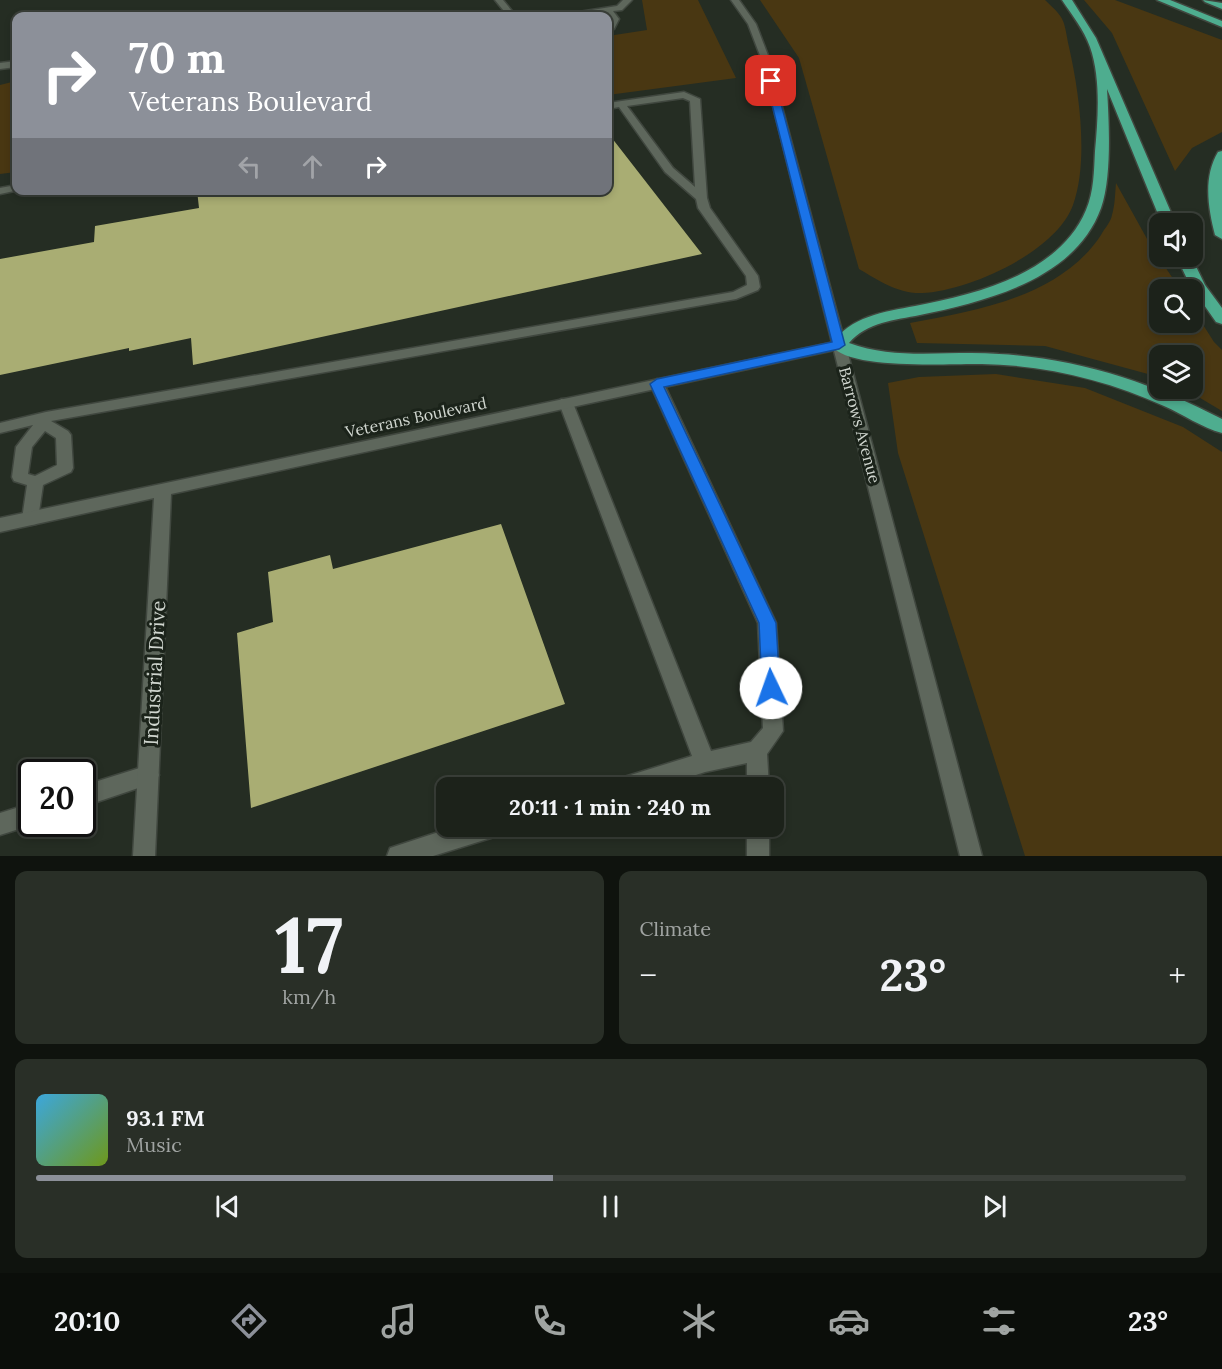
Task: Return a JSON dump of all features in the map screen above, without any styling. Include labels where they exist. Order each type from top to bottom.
[{"type":"highway","points":[[1067,0],[1085,26],[1096,50],[1164,213]]},
{"type":"highway","points":[[1162,0],[1222,24]]},
{"type":"highway","points":[[1208,0],[1222,6]]},
{"type":"highway","points":[[1096,50],[1103,119],[1098,185],[1094,209],[1076,239],[1043,266],[1015,282],[962,301],[874,320],[852,330],[839,345],[850,350],[878,356],[1002,359],[1080,371],[1155,395],[1222,427]]},
{"type":"highway","points":[[1222,155],[1218,166],[1216,197],[1222,235]]},
{"type":"highway","points":[[1189,267],[1198,285],[1222,319]]},
{"type":"street","points":[[499,0],[509,12]]},
{"type":"street","points":[[590,12],[619,8],[628,0]]},
{"type":"street","name":"Barrows Avenue","points":[[735,0],[752,24],[765,58],[971,856]]},
{"type":"street","points":[[0,428],[736,295],[754,287],[752,276],[704,208],[701,198],[695,99],[684,95],[614,105]]},
{"type":"street","points":[[614,105],[669,170],[701,198]]},
{"type":"street","name":"Veterans Boulevard","points":[[0,525],[839,345]]},
{"type":"street","points":[[657,384],[767,623],[773,731],[757,751],[705,762],[657,777]]},
{"type":"street","points":[[566,403],[705,762]]},
{"type":"street","points":[[45,421],[63,435],[65,468],[36,482],[20,477],[21,462],[25,440],[45,421]]},
{"type":"street","points":[[30,519],[36,482]]},
{"type":"street","name":"Industrial Drive","points":[[144,856],[163,490]]},
{"type":"street","points":[[757,751],[758,777]]},
{"type":"street","points":[[96,792],[148,775]]},
{"type":"street","points":[[0,824],[18,818]]},
{"type":"street","points":[[398,856],[459,837]]},
{"type":"street","points":[[758,837],[758,856]]},
{"type":"shaded area","points":[[642,0],[698,0],[736,78],[612,94],[612,35],[647,30]]},
{"type":"shaded area","points":[[760,0],[1045,0],[1060,15],[1065,27],[1081,126],[1081,168],[1078,187],[1073,205],[1064,222],[1049,238],[1009,266],[986,277],[941,291],[913,293],[905,291],[889,286],[859,269],[799,58]]},
{"type":"shaded area","points":[[1084,0],[1115,0],[1222,40],[1222,132],[1192,148],[1175,171],[1112,33]]},
{"type":"shaded area","points":[[12,82],[12,172],[0,174],[0,85]]},
{"type":"shaded area","points":[[1116,183],[1149,242],[1149,267],[1165,267],[1173,279],[1149,279],[1149,333],[1203,333],[1203,325],[1222,350],[1222,411],[1202,399],[1203,345],[1149,345],[1149,374],[1045,346],[917,343],[910,323],[990,306],[1040,287],[1063,273],[1084,256],[1101,235],[1109,223],[1114,207]]},
{"type":"shaded area","points":[[996,374],[1085,388],[1183,427],[1222,452],[1222,856],[1025,856],[898,453],[888,383],[919,377]]},
{"type":"building","points":[[612,138],[702,254],[193,365],[191,338],[129,351],[129,348],[0,375],[0,259],[94,242],[95,226],[199,208],[198,195],[612,195]]},
{"type":"building","points":[[501,524],[565,704],[251,808],[237,633],[273,622],[268,572],[330,555],[333,569]]},
{"type":"route","points":[[771,81],[839,345],[657,384],[767,623],[771,688]]}]
